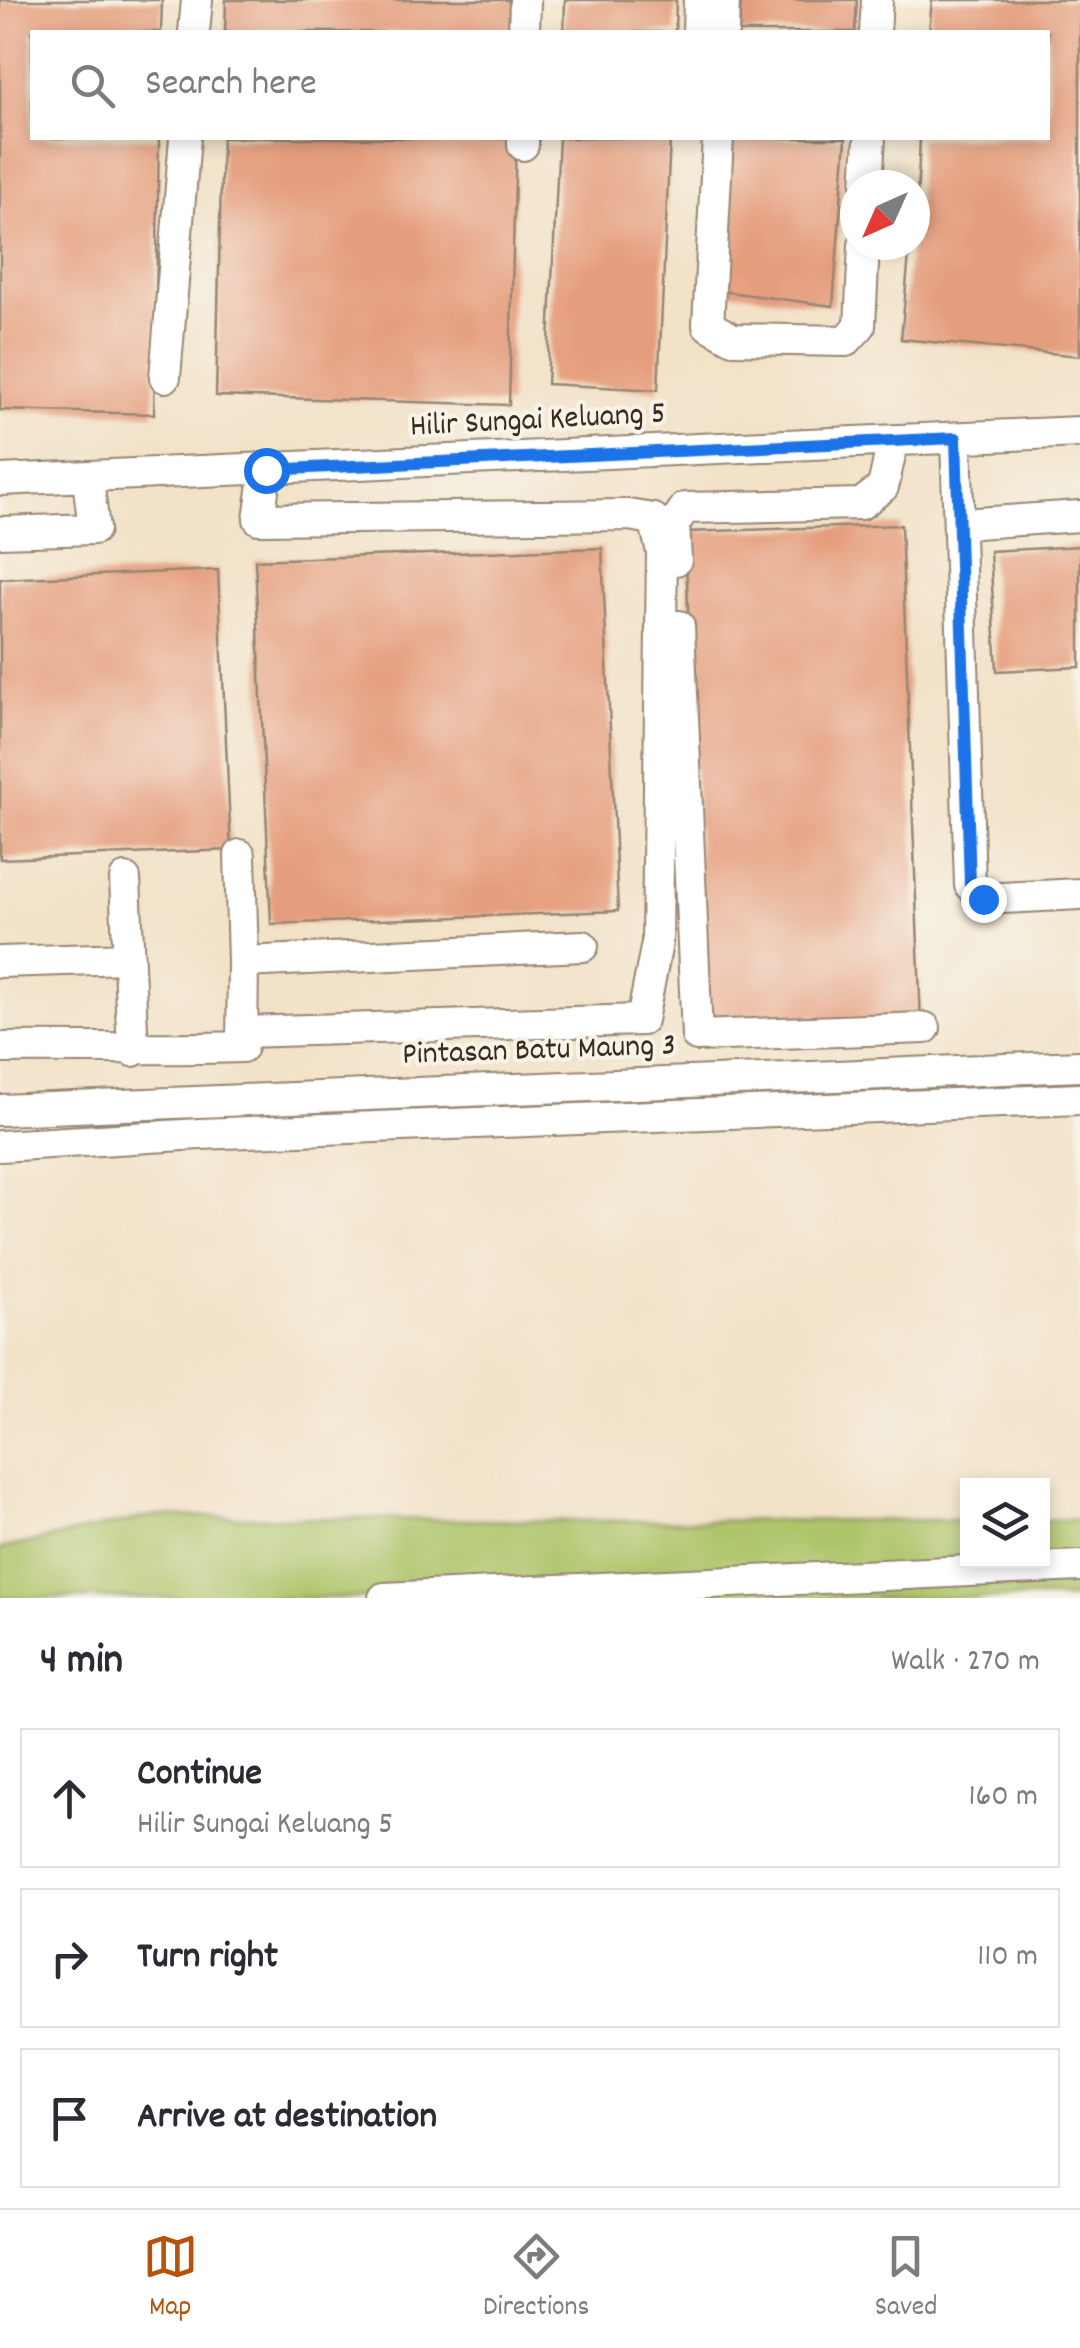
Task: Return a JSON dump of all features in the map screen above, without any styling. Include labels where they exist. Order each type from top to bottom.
[{"type":"street","points":[[194,30],[196,0]]},
{"type":"street","points":[[524,30],[525,0]]},
{"type":"street","points":[[698,30],[699,0]]},
{"type":"street","points":[[723,30],[724,0]]},
{"type":"street","points":[[875,30],[877,0]]},
{"type":"street","points":[[164,377],[185,140]]},
{"type":"street","points":[[718,140],[708,325],[733,339],[846,342],[860,326],[863,260]]},
{"type":"street","points":[[868,170],[870,140]]},
{"type":"street","name":"Hilir Sungai Keluang 5","points":[[0,480],[1080,432]]},
{"type":"street","points":[[956,438],[970,885],[983,899],[1080,894]]},
{"type":"street","points":[[894,440],[884,487],[861,504],[685,508],[674,524],[697,1036],[925,1028]]},
{"type":"street","points":[[242,1032],[642,1020],[657,942],[662,552],[654,519],[628,515],[259,519],[266,470]]},
{"type":"street","points":[[0,532],[94,529],[88,479]]},
{"type":"street","points":[[961,524],[1080,516]]},
{"type":"street","points":[[0,1048],[133,1051],[242,1047],[240,855]]},
{"type":"street","points":[[125,879],[133,1051]]},
{"type":"street","points":[[243,962],[583,946]]},
{"type":"street","points":[[0,962],[129,958]]},
{"type":"street","name":"Pintasan Batu Maung 3","points":[[0,1110],[1080,1066]]},
{"type":"street","points":[[0,1146],[220,1133],[1080,1098]]},
{"type":"street","points":[[384,1598],[1080,1566]]},
{"type":"green space","points":[[152,1516],[960,1520],[960,1568],[1050,1568],[1050,1520],[1080,1520],[1080,1598],[0,1598],[0,1549]]},
{"type":"building","points":[[0,0],[162,0],[161,30],[30,30],[30,140],[159,140],[154,414],[0,410]]},
{"type":"building","points":[[226,0],[519,0],[518,30],[225,30]]},
{"type":"building","points":[[565,0],[676,0],[675,30],[564,30]]},
{"type":"building","points":[[741,0],[857,0],[855,30],[739,30]]},
{"type":"building","points":[[932,0],[1080,0],[1080,356],[901,339],[909,260],[930,260],[930,170],[919,170],[920,140],[1050,140],[1050,30],[929,30]]},
{"type":"building","points":[[222,140],[516,140],[509,405],[216,396]]},
{"type":"building","points":[[559,140],[670,140],[658,390],[547,384]]},
{"type":"building","points":[[731,140],[846,140],[844,170],[840,170],[833,306],[721,291]]},
{"type":"building","points":[[901,525],[921,1022],[705,1029],[685,532]]},
{"type":"building","points":[[1080,546],[1080,667],[997,671],[990,551]]},
{"type":"building","points":[[602,548],[618,911],[271,924],[255,560]]},
{"type":"building","points":[[218,570],[231,850],[0,859],[0,579]]},
{"type":"route","points":[[266,470],[956,438],[970,885],[983,899]]}]
